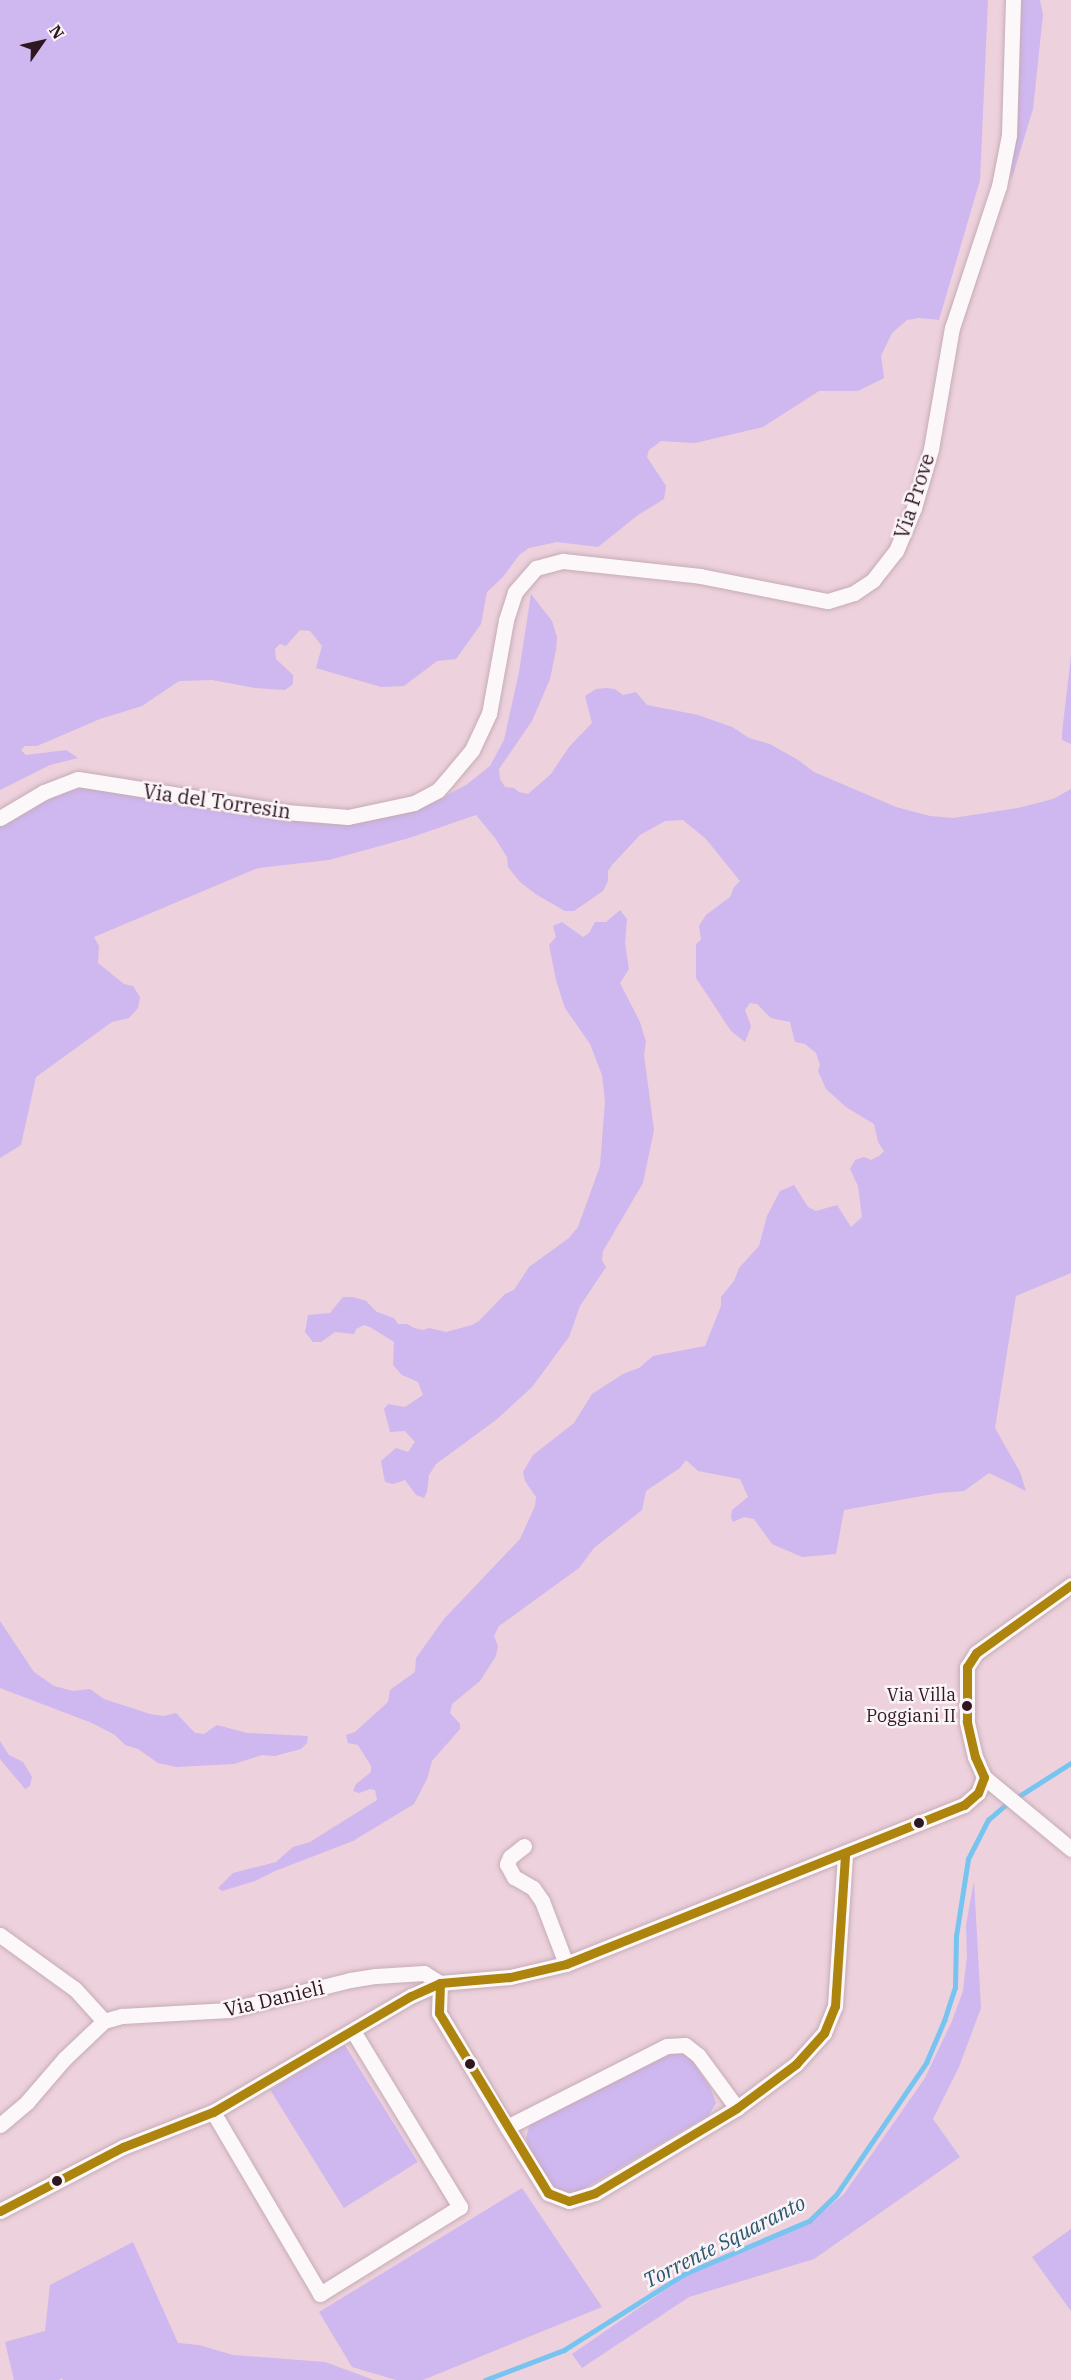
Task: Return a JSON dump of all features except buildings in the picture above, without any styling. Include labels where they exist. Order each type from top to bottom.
[{"type":"street","name":"Via Prove","points":[[438,790],[472,750],[489,714],[506,620],[514,592],[536,568],[563,561],[700,576],[828,601],[854,593],[873,580],[896,551],[914,508],[931,449],[952,328],[983,239],[1010,135],[1013,0]]},
{"type":"street","name":"Via del Torresin","points":[[0,818],[44,792],[78,779],[286,812],[348,817],[414,803],[438,790]]},
{"type":"street","points":[[1071,1585],[976,1653],[966,1666],[967,1721],[975,1757],[988,1780],[1071,1849]]},
{"type":"street","points":[[0,2211],[123,2147],[213,2112],[411,1996],[440,1983],[510,1977],[566,1964],[964,1805],[988,1780]]},
{"type":"street","points":[[524,1846],[510,1857],[507,1864],[514,1876],[533,1888],[542,1901],[566,1964]]},
{"type":"street","points":[[440,1983],[439,2013],[548,2193],[569,2201],[596,2193],[737,2108],[796,2064],[824,2033],[835,2006],[845,1854]]},
{"type":"street","points":[[0,1935],[75,1989],[104,2021],[64,2059],[27,2102],[0,2125]]},
{"type":"street","name":"Via Danieli","points":[[104,2021],[122,2016],[229,2010],[350,1980],[376,1976],[424,1973],[440,1983]]},
{"type":"street","points":[[213,2112],[320,2294],[460,2207],[353,2031]]},
{"type":"street","points":[[507,2127],[667,2046],[685,2045],[698,2055],[737,2108]]},
{"type":"shaded area","points":[[0,0],[988,0],[980,180],[939,320],[920,318],[907,320],[892,333],[881,356],[884,378],[858,391],[819,391],[763,427],[695,443],[661,441],[649,450],[647,457],[666,486],[664,499],[638,515],[598,547],[557,542],[529,548],[519,555],[503,577],[487,592],[481,624],[456,659],[437,661],[404,686],[381,687],[316,668],[322,646],[310,631],[300,630],[286,646],[280,644],[275,649],[276,659],[293,675],[293,684],[285,690],[255,688],[212,680],[179,681],[142,706],[100,719],[37,746],[25,746],[21,750],[26,755],[66,750],[78,758],[50,765],[0,790]]},
{"type":"shaded area","points":[[1019,0],[1040,0],[1043,15],[1033,109],[1011,181]]},
{"type":"shaded area","points":[[531,594],[552,621],[557,637],[556,650],[550,679],[532,721],[499,769],[500,779],[505,787],[528,794],[551,774],[569,747],[592,723],[585,696],[596,689],[606,688],[615,689],[623,695],[636,692],[647,705],[698,715],[732,727],[749,738],[770,744],[814,772],[896,807],[930,816],[953,818],[1018,808],[1053,799],[1071,789],[1071,1273],[1016,1296],[995,1428],[1020,1472],[1026,1491],[989,1473],[964,1491],[939,1493],[844,1510],[836,1554],[802,1557],[772,1544],[754,1519],[744,1517],[733,1522],[732,1510],[748,1497],[740,1479],[698,1471],[686,1460],[680,1468],[646,1491],[642,1510],[594,1548],[579,1568],[499,1626],[494,1636],[498,1646],[496,1656],[480,1681],[452,1704],[450,1713],[460,1724],[460,1729],[432,1761],[427,1779],[414,1804],[353,1841],[255,1881],[222,1891],[218,1888],[233,1873],[276,1862],[293,1847],[310,1842],[377,1800],[375,1790],[370,1789],[359,1793],[353,1791],[356,1784],[371,1772],[371,1766],[358,1745],[348,1743],[346,1735],[355,1732],[388,1702],[390,1690],[415,1672],[416,1658],[444,1619],[520,1539],[535,1506],[536,1497],[525,1481],[523,1472],[533,1455],[574,1423],[592,1394],[623,1374],[639,1368],[653,1356],[705,1346],[721,1306],[721,1297],[734,1281],[739,1268],[759,1246],[767,1216],[780,1191],[794,1185],[808,1207],[816,1211],[837,1205],[851,1227],[862,1217],[858,1186],[850,1169],[855,1160],[864,1157],[871,1160],[884,1151],[878,1142],[874,1124],[846,1107],[826,1089],[818,1071],[820,1065],[816,1053],[805,1044],[795,1042],[790,1022],[771,1018],[757,1004],[750,1003],[745,1010],[751,1026],[745,1042],[731,1031],[696,978],[696,944],[701,940],[699,926],[706,915],[730,897],[734,887],[740,881],[706,839],[683,820],[665,821],[640,835],[608,871],[608,881],[603,891],[574,911],[565,911],[520,882],[508,867],[507,857],[495,838],[476,815],[409,838],[329,860],[258,868],[94,937],[99,946],[98,963],[124,984],[133,986],[140,997],[138,1008],[129,1018],[112,1022],[36,1077],[21,1145],[0,1158],[0,822],[38,797],[90,779],[135,780],[337,813],[411,806],[436,801],[466,785],[490,766],[504,740],[519,672]]},
{"type":"shaded area","points":[[1071,656],[1071,744],[1062,740],[1062,733]]},
{"type":"shaded area","points":[[620,910],[627,919],[625,943],[629,969],[620,983],[640,1022],[646,1042],[644,1055],[654,1130],[643,1183],[603,1251],[602,1260],[606,1267],[580,1306],[569,1337],[532,1387],[496,1420],[436,1464],[429,1475],[424,1498],[416,1495],[405,1480],[393,1484],[385,1482],[381,1461],[396,1448],[408,1452],[415,1442],[405,1431],[390,1432],[384,1409],[388,1404],[405,1407],[423,1395],[418,1382],[402,1375],[393,1365],[394,1342],[364,1325],[356,1329],[354,1334],[335,1332],[321,1342],[313,1342],[305,1332],[308,1315],[330,1313],[343,1297],[353,1297],[366,1301],[377,1312],[394,1318],[398,1324],[407,1324],[414,1328],[423,1330],[429,1328],[446,1332],[472,1325],[479,1321],[505,1294],[514,1290],[529,1267],[569,1238],[578,1227],[600,1166],[605,1101],[602,1075],[590,1044],[565,1008],[556,980],[549,945],[556,937],[553,926],[562,922],[583,937],[589,933],[595,922],[606,922]]},
{"type":"shaded area","points":[[0,1621],[34,1672],[54,1686],[73,1691],[90,1689],[104,1699],[150,1714],[164,1716],[176,1713],[195,1733],[204,1734],[217,1725],[247,1733],[308,1736],[307,1743],[301,1749],[275,1756],[262,1755],[234,1764],[176,1767],[158,1763],[92,1723],[0,1688]]},
{"type":"shaded area","points":[[0,1741],[9,1755],[23,1762],[32,1777],[30,1786],[25,1789],[0,1759]]},
{"type":"shaded area","points":[[974,1881],[981,2008],[959,2067],[933,2119],[960,2157],[814,2259],[689,2297],[582,2368],[572,2354],[684,2277],[725,2255],[759,2245],[810,2222],[844,2194],[925,2078],[952,2021],[963,1991],[967,1956],[966,1925]]},
{"type":"shaded area","points":[[344,2044],[418,2162],[344,2208],[270,2090]]},
{"type":"shaded area","points":[[682,2052],[691,2059],[710,2087],[716,2103],[709,2115],[578,2192],[565,2195],[554,2189],[529,2148],[526,2138],[530,2124],[671,2053]]},
{"type":"shaded area","points":[[522,2188],[602,2307],[423,2380],[396,2380],[352,2367],[319,2312]]},
{"type":"shaded area","points":[[1071,2229],[1071,2311],[1032,2257]]},
{"type":"shaded area","points":[[133,2242],[178,2343],[199,2345],[233,2355],[325,2362],[374,2380],[63,2380],[62,2378],[59,2380],[14,2380],[5,2342],[45,2331],[50,2285]]},
{"type":"waterway","name":"Torrente Squaranto","points":[[485,2380],[564,2350],[684,2274],[809,2221],[836,2195],[926,2063],[944,2021],[955,1988],[956,1936],[968,1859],[988,1820],[1005,1805],[1071,1763]]},
{"type":"transit line","points":[[984,1777],[975,1757],[967,1721],[967,1667],[976,1653],[1071,1585]]},
{"type":"transit line","points":[[0,2211],[123,2147],[213,2112],[411,1996],[440,1983],[510,1977],[566,1964],[964,1805],[978,1793],[984,1777]]},
{"type":"transit line","points":[[440,1983],[439,2013],[548,2193],[569,2201],[595,2193],[737,2108],[796,2064],[824,2033],[835,2006],[845,1854]]},
{"type":"place","name":"Via Villa Poggiani II","points":[[967,1706]]}]
